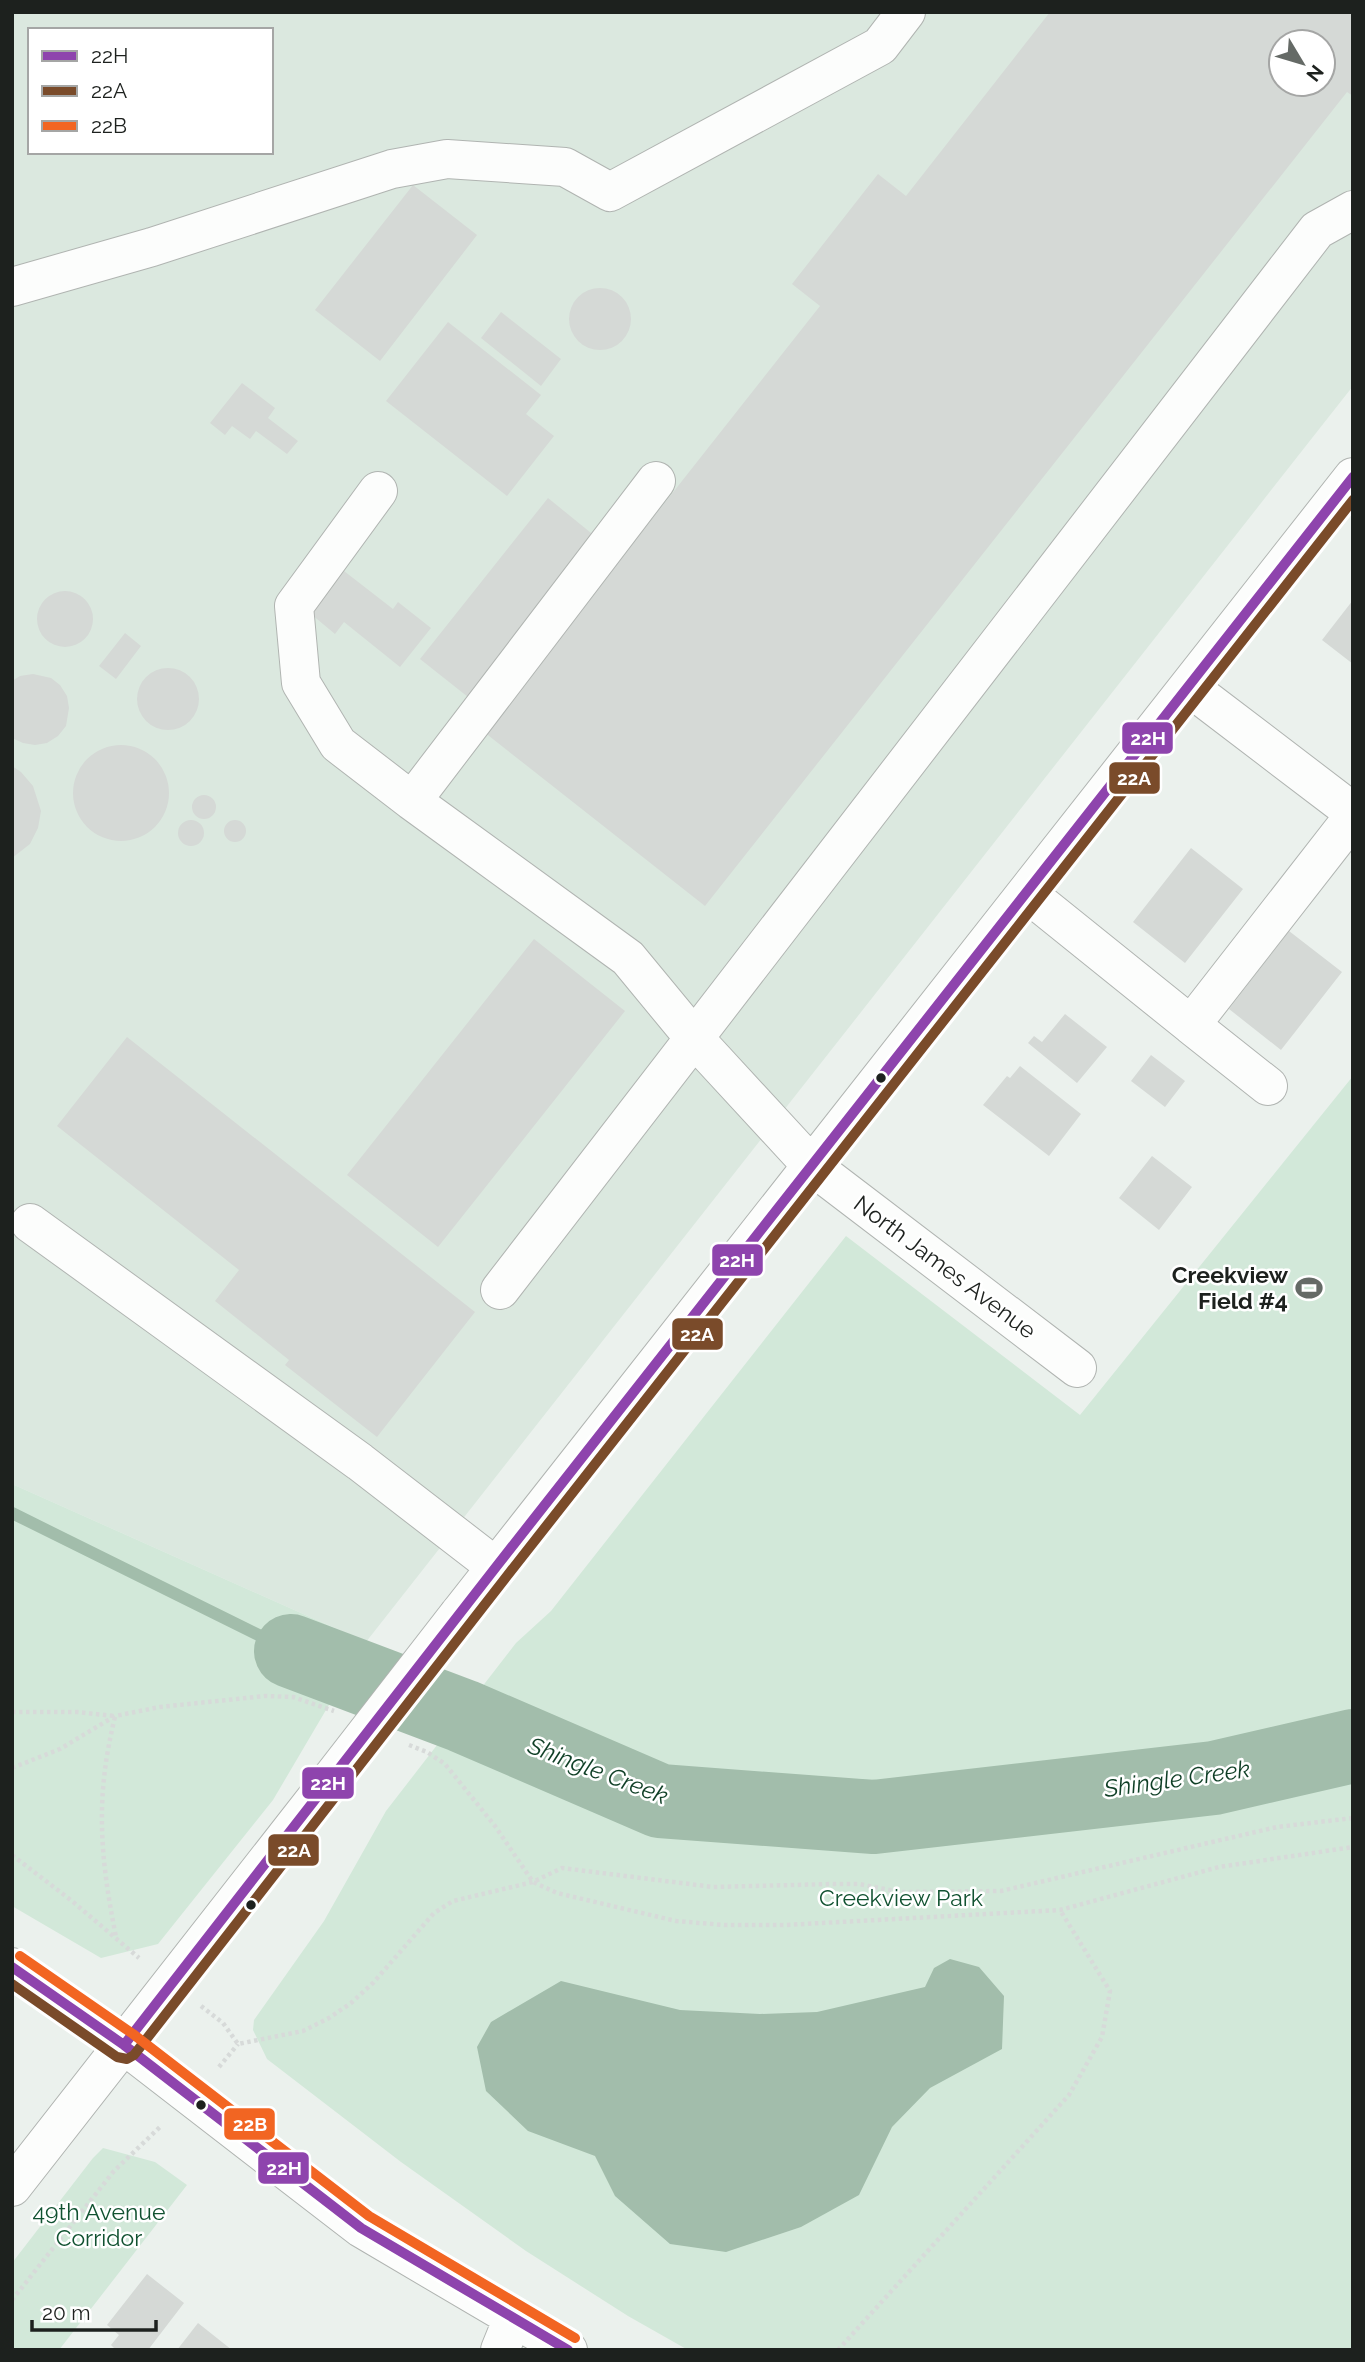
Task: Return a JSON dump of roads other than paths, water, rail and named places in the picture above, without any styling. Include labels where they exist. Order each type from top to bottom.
[{"type":"street","points":[[12,286],[30,284],[152,247],[392,169],[447,159],[565,167],[610,192],[880,46],[906,12]]},
{"type":"street","points":[[500,1290],[1317,230],[1353,210]]},
{"type":"street","points":[[12,2187],[1353,477]]},
{"type":"street","points":[[412,801],[656,481]]},
{"type":"street","name":"North James Avenue","points":[[378,491],[294,606],[301,682],[338,744],[628,958],[694,1038],[812,1166],[1077,1368]]},
{"type":"street","points":[[1189,687],[1353,812]]},
{"type":"street","points":[[1191,1025],[1353,817]]},
{"type":"street","points":[[1027,893],[1268,1086]]},
{"type":"street","points":[[30,1223],[360,1462],[496,1567]]},
{"type":"street","points":[[12,1967],[124,2045],[361,2228],[506,2334],[568,2350]]},
{"type":"waterway","name":"Shingle Creek","points":[[12,1513],[291,1651]]},
{"type":"waterway","name":"Shingle Creek","points":[[291,1651],[463,1716],[660,1801],[874,1817],[1214,1778],[1353,1746]]},
{"type":"place","name":"Creekview Field #4","points":[[1309,1288]]},
{"type":"park label","name":"Creekview Park","points":[[901,1898]]},
{"type":"park label","name":"49th Avenue Corridor","points":[[99,2225]]}]
